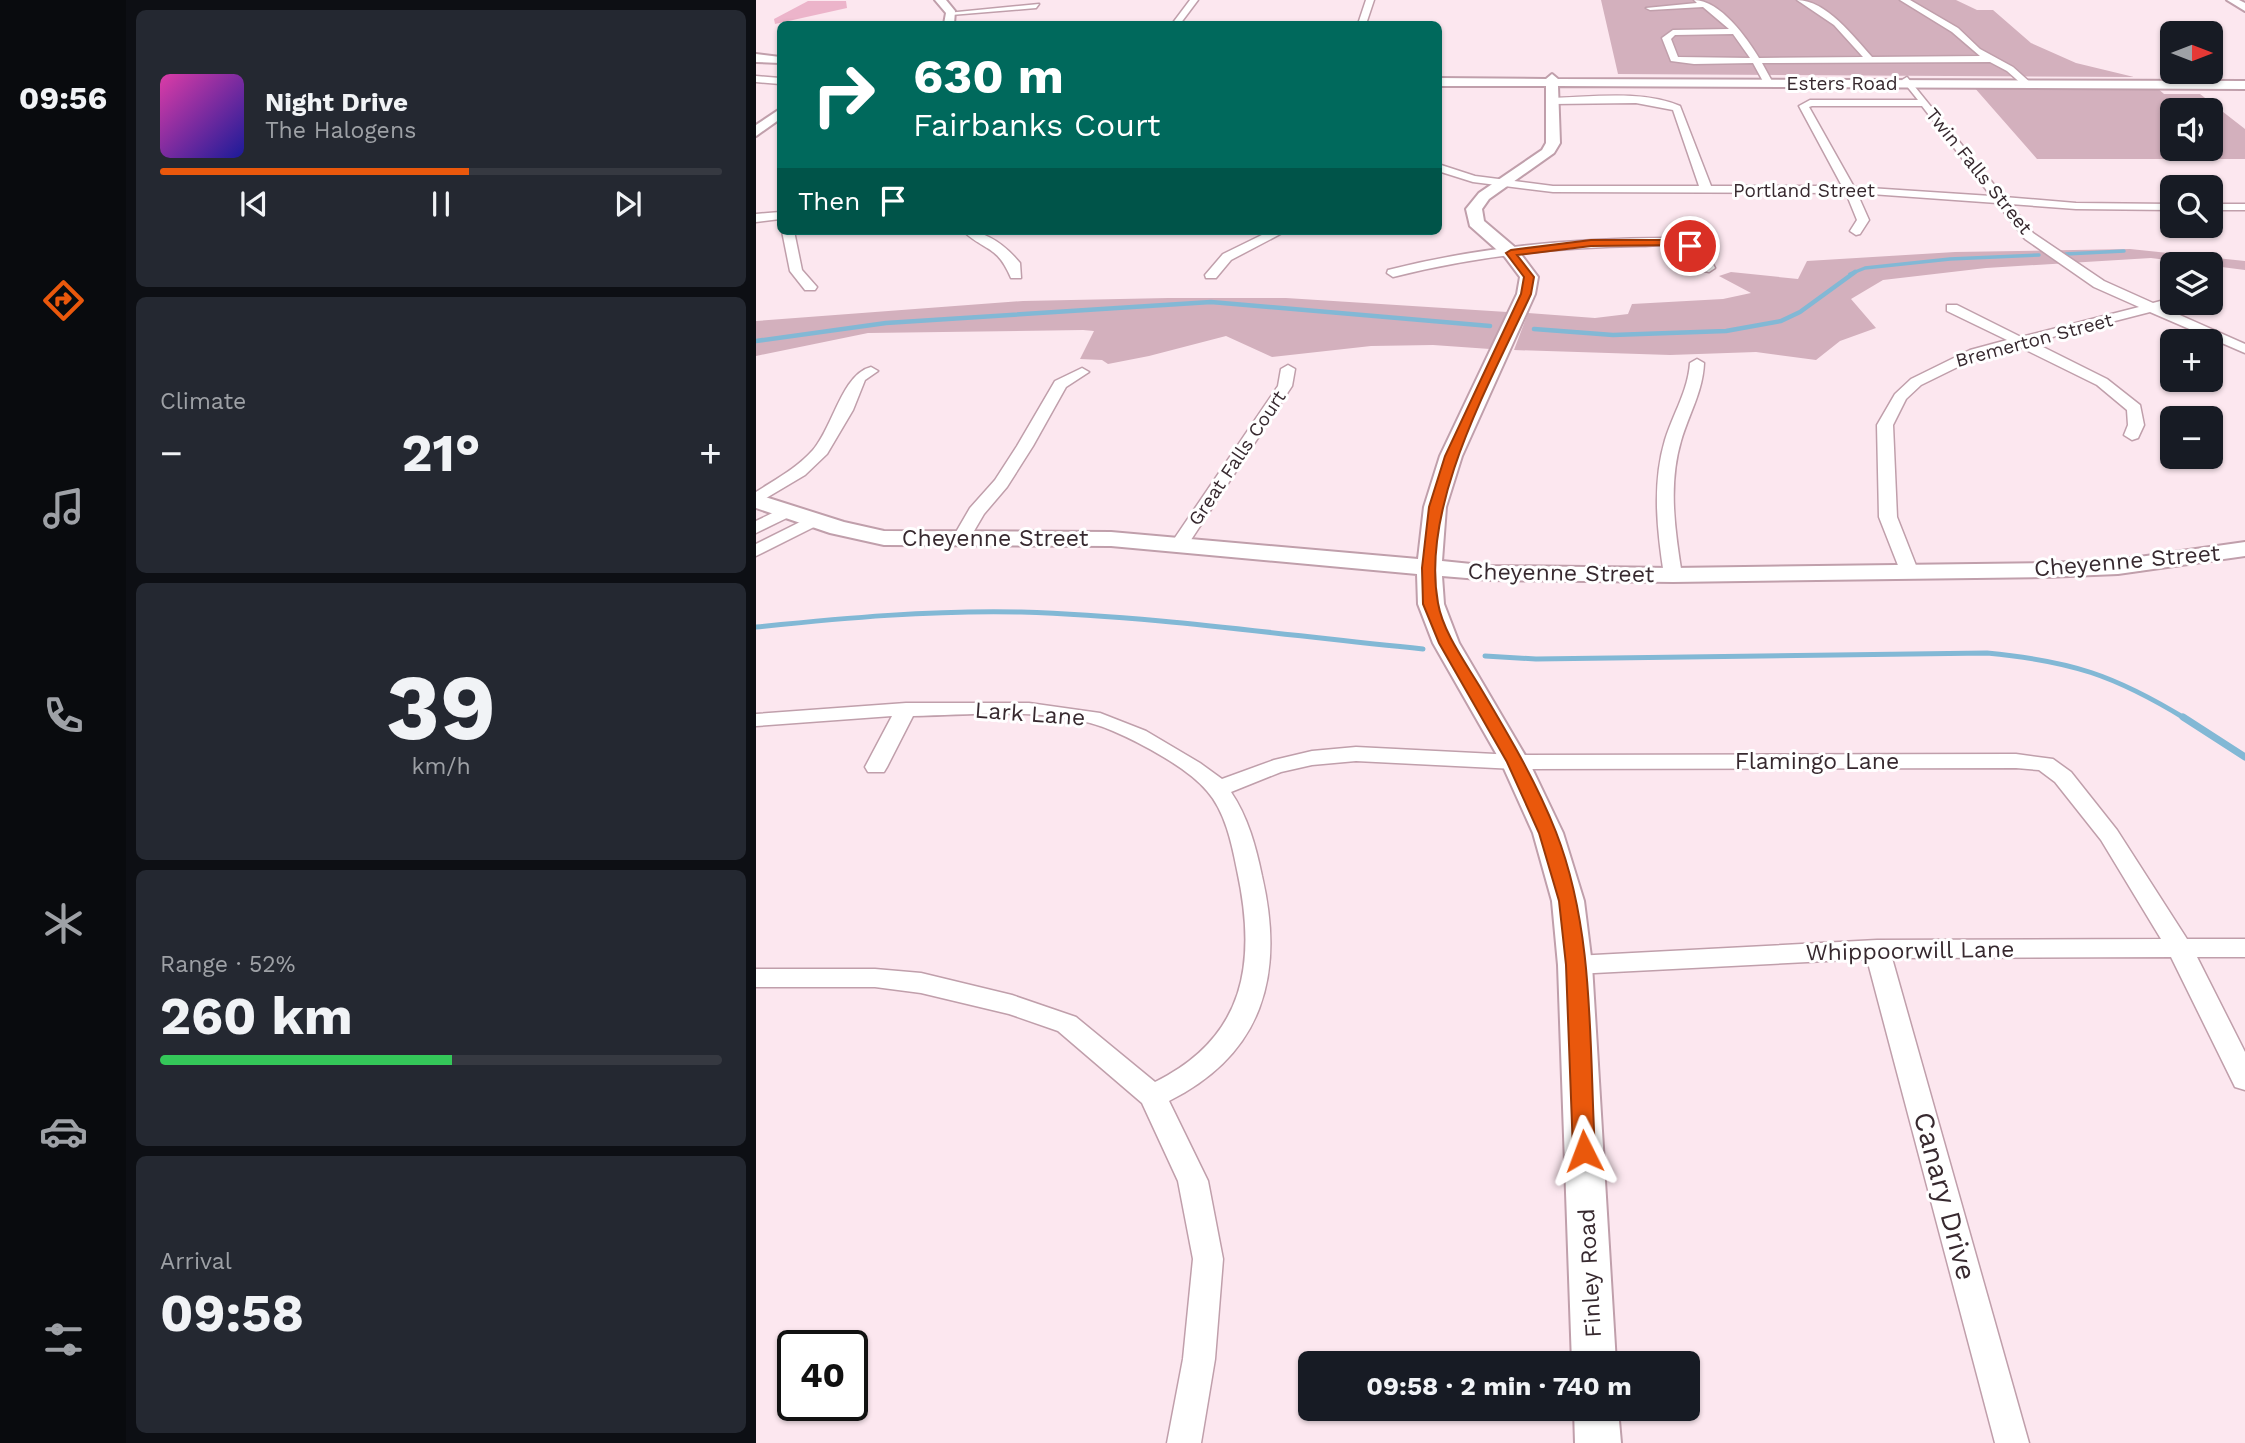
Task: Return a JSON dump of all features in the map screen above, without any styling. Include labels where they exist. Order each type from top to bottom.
[{"type":"street","points":[[940,0],[950,19],[1039,3]]},
{"type":"street","points":[[953,0],[963,18]]},
{"type":"street","points":[[1179,21],[1194,0]]},
{"type":"street","points":[[1363,21],[1370,0]]},
{"type":"street","points":[[1801,0],[1837,23],[1871,61]]},
{"type":"street","points":[[1903,0],[1955,30],[1977,51],[1994,59],[2025,83]]},
{"type":"street","points":[[2232,0],[2245,8]]},
{"type":"street","points":[[1650,8],[1702,2],[1738,31],[1766,81]]},
{"type":"street","points":[[1027,15],[1039,3]]},
{"type":"street","points":[[1738,31],[1669,34],[1666,37],[1674,59],[1994,59]]},
{"type":"street","points":[[756,79],[777,81]]},
{"type":"street","name":"Esters Road","points":[[1442,80],[1552,87],[1766,81],[2245,83]]},
{"type":"street","name":"Twin Falls Street","points":[[1909,82],[2029,236],[2099,284],[2245,349]]},
{"type":"street","points":[[1552,87],[1674,105],[1706,189]]},
{"type":"street","name":"Finley Road","points":[[1552,87],[1553,143],[1548,153],[1500,184],[1476,204],[1473,219],[1482,230],[1511,253],[1529,277],[1526,294],[1451,456],[1436,507],[1429,568],[1430,604],[1453,654],[1515,762],[1548,833],[1568,901],[1575,965],[1593,1351]]},
{"type":"street","points":[[1856,231],[1863,220],[1850,190],[1804,106],[1810,103],[1925,103]]},
{"type":"street","points":[[756,132],[777,115]]},
{"type":"street","name":"Portland Street","points":[[1442,168],[1473,179],[1553,189],[1850,190],[2076,206],[2160,207]]},
{"type":"street","points":[[2223,207],[2245,207]]},
{"type":"street","points":[[756,218],[777,216]]},
{"type":"street","points":[[789,235],[796,271],[810,287]]},
{"type":"street","points":[[977,235],[990,242],[1014,263],[1016,275]]},
{"type":"street","points":[[1211,275],[1227,257],[1272,235]]},
{"type":"street","points":[[1393,273],[1418,266],[1591,243],[1679,242],[1690,246],[1705,258],[1709,268]]},
{"type":"street","name":"Bremerton Street","points":[[1910,573],[1888,517],[1885,425],[1899,397],[1916,382],[1963,358],[2160,306]]},
{"type":"street","points":[[1952,308],[2102,382],[2135,408],[2136,425],[2132,435]]},
{"type":"street","points":[[1673,575],[1664,520],[1665,497],[1672,443],[1697,377],[1697,363]]},
{"type":"street","name":"Great Falls Court","points":[[1179,545],[1285,386],[1288,369]]},
{"type":"street","points":[[756,500],[799,472],[821,451],[845,410],[859,378],[871,371]]},
{"type":"street","points":[[961,539],[976,512],[1001,483],[1060,384],[1082,372]]},
{"type":"street","name":"Cheyenne Street","points":[[756,500],[814,520],[884,538],[1111,539],[1429,568],[1554,576],[1910,573],[2118,567],[2245,549]]},
{"type":"street","points":[[756,528],[787,511]]},
{"type":"street","points":[[756,551],[814,520]]},
{"type":"street","name":"Lark Lane","points":[[756,720],[837,711],[1003,708],[1101,719],[1148,740],[1203,775],[1218,789],[1248,864],[1258,912],[1258,968],[1247,1011],[1226,1046],[1196,1073],[1153,1096]]},
{"type":"street","points":[[876,767],[905,709]]},
{"type":"street","name":"Flamingo Lane","points":[[1218,789],[1274,767],[1312,758],[1356,754],[1515,762],[2016,761],[2045,764],[2063,777],[2109,835],[2179,947],[2245,1079]]},
{"type":"street","name":"Whippoorwill Lane","points":[[1575,965],[1878,949],[2245,948]]},
{"type":"street","name":"Canary Drive","points":[[1878,949],[2012,1443]]},
{"type":"street","points":[[756,978],[876,978],[921,983],[1012,1005],[1067,1024],[1153,1096],[1193,1181],[1208,1259],[1199,1359],[1184,1443]]},
{"type":"street","points":[[1597,1421],[1598,1443]]},
{"type":"shaded area","points":[[1601,0],[1956,0],[1977,10],[1993,10],[2031,43],[2076,63],[2134,77],[1618,74]]},
{"type":"shaded area","points":[[1973,86],[2155,86],[2164,94],[2200,94],[2205,98],[2160,98],[2160,159],[2037,159]]},
{"type":"shaded area","points":[[2223,112],[2245,129],[2245,159],[2223,159]]},
{"type":"shaded area","points":[[2130,249],[2160,252],[2160,259],[1986,268],[1883,280],[1851,299],[1876,328],[1840,341],[1816,360],[1756,352],[1670,355],[1514,350],[1528,313],[1595,318],[1628,314],[1632,304],[1723,299],[1751,293],[1719,276],[1731,272],[1798,279],[1807,261],[1955,252]]},
{"type":"shaded area","points":[[2223,259],[2245,261],[2245,270],[2223,267]]},
{"type":"shaded area","points":[[1286,298],[1507,312],[1490,349],[1433,345],[1371,346],[1272,357],[1226,336],[1108,364],[1102,360],[1080,359],[1094,331],[1083,330],[868,333],[756,356],[756,321],[1023,301]]},
{"type":"building","points":[[808,1],[846,1],[847,8],[777,21],[775,24],[774,19]]},
{"type":"waterway","points":[[2066,254],[2124,251]]},
{"type":"waterway","points":[[1855,272],[1865,268],[1950,259],[2039,255]]},
{"type":"waterway","points":[[1534,329],[1613,335],[1726,331],[1781,321],[1800,312],[1855,272]]},
{"type":"waterway","points":[[1850,274],[1855,272]]},
{"type":"waterway","points":[[756,341],[886,323],[1211,302],[1490,326]]},
{"type":"waterway","points":[[756,627],[921,613],[1021,612],[1172,622],[1423,649]]},
{"type":"waterway","points":[[1485,656],[1536,659],[1987,653],[2043,660],[2091,672],[2136,691],[2186,719]]},
{"type":"waterway","points":[[2183,717],[2245,757]]},
{"type":"route","points":[[1584,1151],[1575,965],[1568,901],[1548,833],[1515,762],[1446,643],[1430,604],[1429,568],[1436,507],[1451,456],[1526,294],[1529,277],[1511,253],[1591,243],[1679,242],[1690,246]]}]
